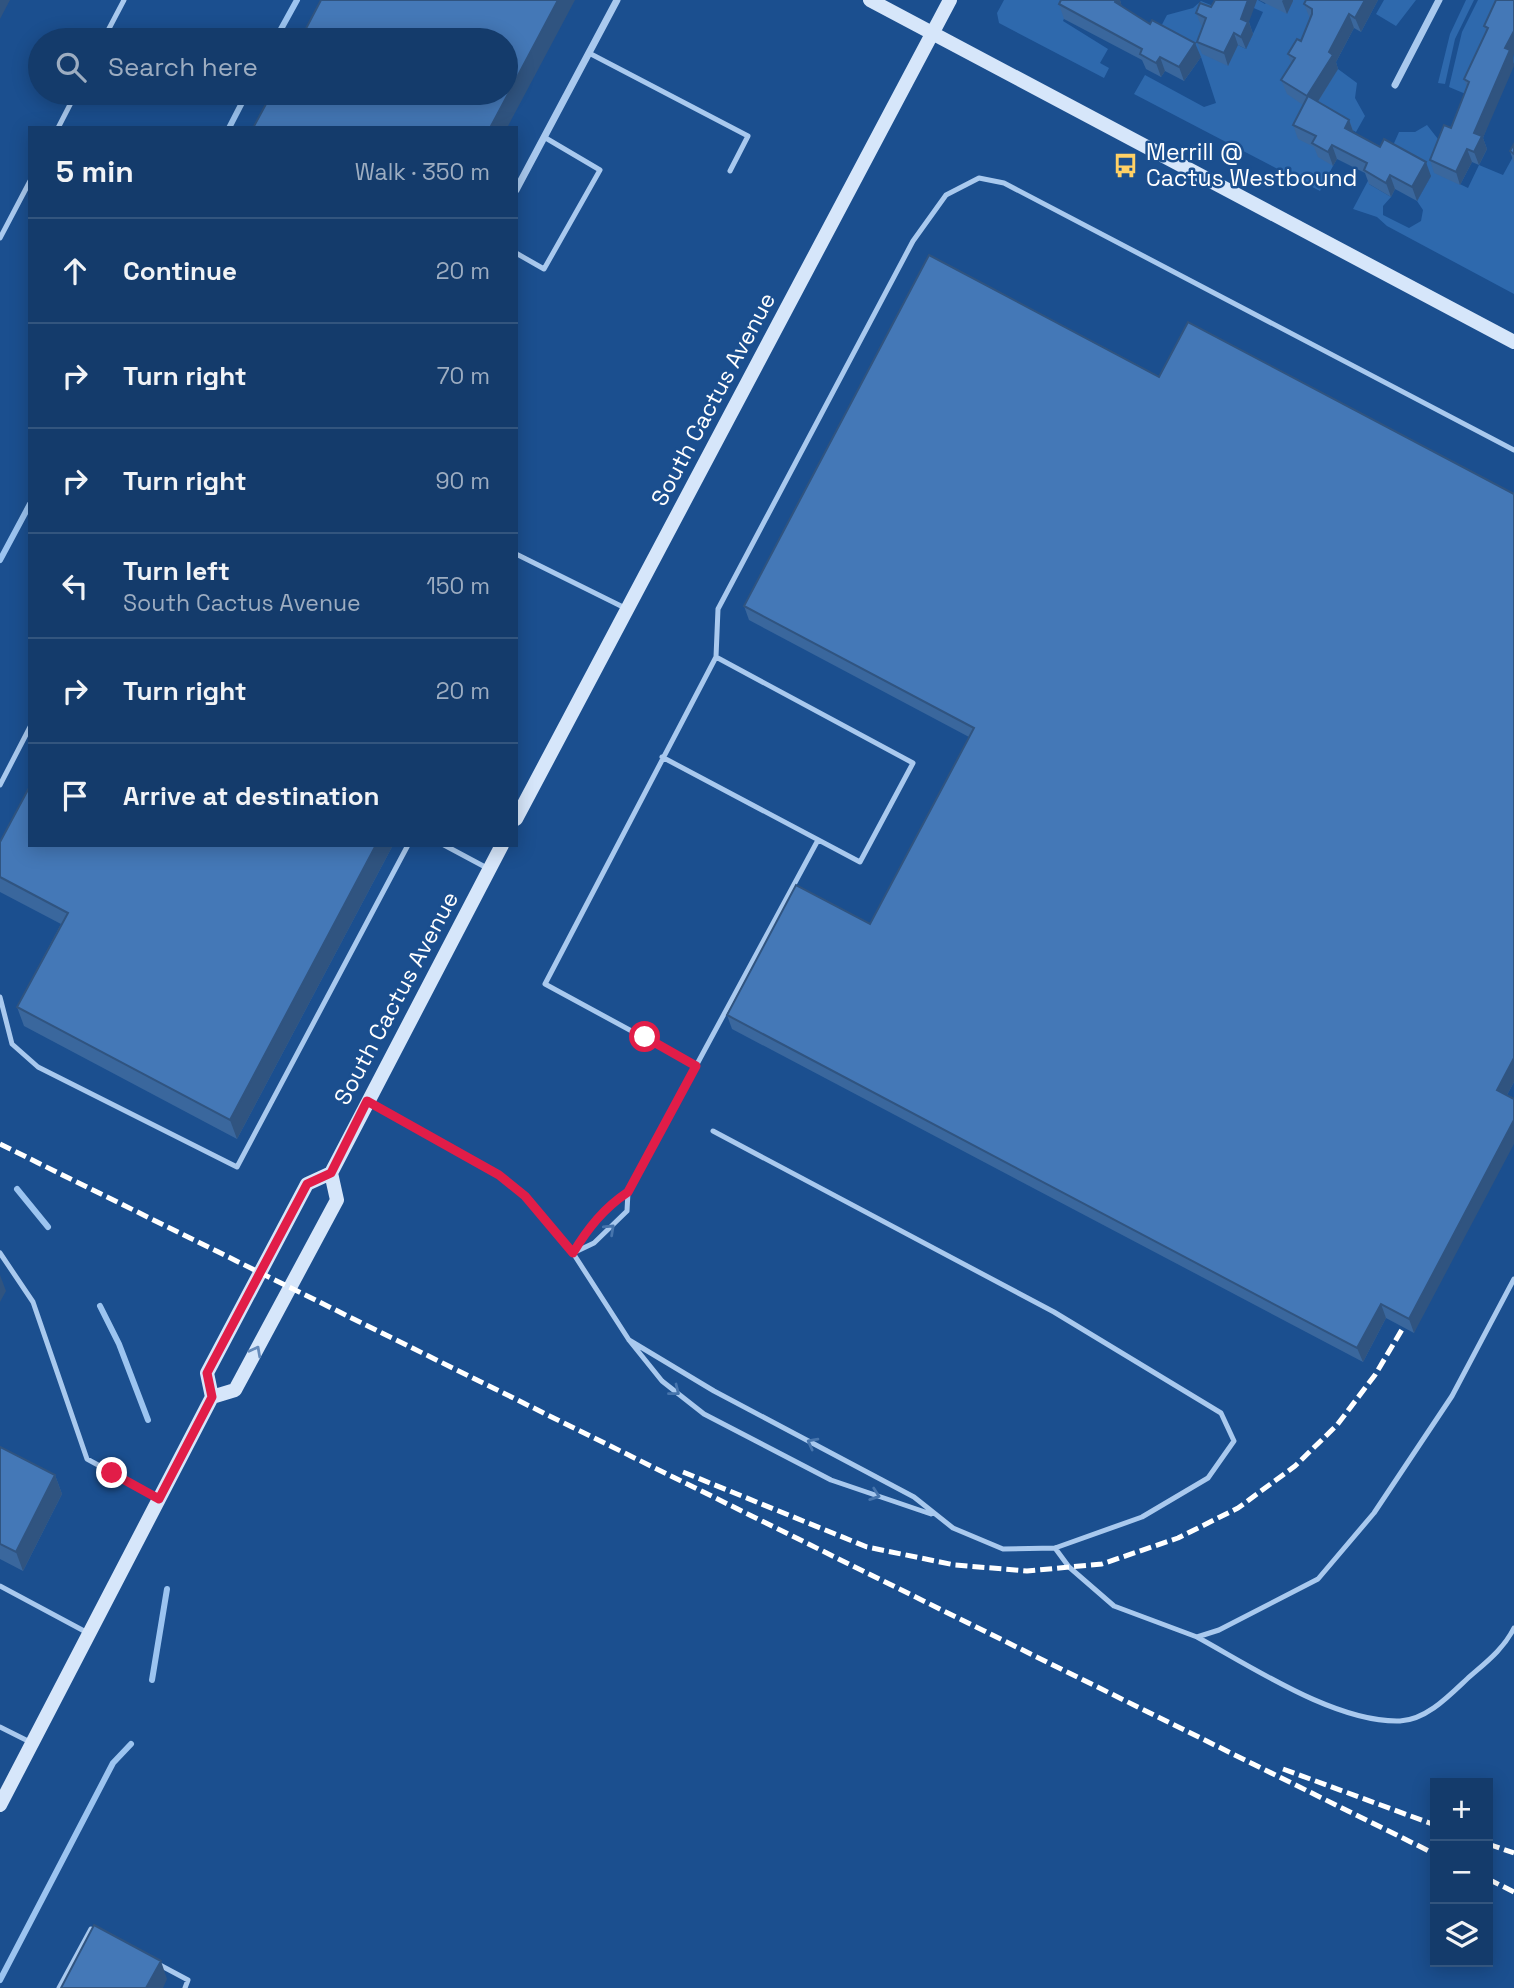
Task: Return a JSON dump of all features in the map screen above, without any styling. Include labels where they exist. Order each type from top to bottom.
[{"type":"main road","points":[[870,0],[1514,342]]},
{"type":"main road","name":"South Cactus Avenue","points":[[520,804],[627,609],[950,0]]},
{"type":"main road","name":"South Cactus Avenue","points":[[331,1173],[501,847]]},
{"type":"main road","points":[[0,1805],[212,1397],[207,1373],[307,1184],[331,1173],[337,1200],[235,1390],[212,1397]]},
{"type":"street","points":[[518,186],[617,0]]},
{"type":"street","points":[[1395,85],[1439,0]]},
{"type":"lane","points":[[109,28],[124,0]]},
{"type":"lane","points":[[589,53],[748,136],[730,171]]},
{"type":"lane","points":[[59,126],[70,105]]},
{"type":"lane","points":[[518,254],[544,269],[600,170],[544,137]]},
{"type":"lane","points":[[696,1066],[545,984],[716,657],[715,624],[718,608],[913,241],[946,195],[979,178],[1004,183],[1514,450]]},
{"type":"lane","points":[[0,238],[28,185]]},
{"type":"lane","points":[[518,555],[627,609]]},
{"type":"lane","points":[[662,757],[860,862],[913,762],[716,657]]},
{"type":"lane","points":[[0,785],[28,731]]},
{"type":"lane","points":[[573,1253],[589,1228],[613,1202],[628,1192],[818,840]]},
{"type":"lane","points":[[0,997],[12,1044],[38,1067],[237,1167],[407,847]]},
{"type":"lane","points":[[448,847],[489,870]]},
{"type":"lane","points":[[367,1101],[499,1175],[525,1196],[573,1253],[629,1340],[662,1381],[704,1414],[831,1480],[933,1515]]},
{"type":"lane","points":[[629,1340],[714,1391],[914,1497],[933,1515],[953,1528],[1003,1549],[1055,1548],[1142,1517],[1208,1478],[1234,1441],[1221,1413],[1054,1312],[713,1131]]},
{"type":"lane","points":[[573,1253],[594,1243],[628,1211],[628,1192]]},
{"type":"lane","points":[[0,1253],[33,1302],[87,1459],[159,1499]]},
{"type":"lane","points":[[1197,1637],[1219,1630],[1318,1579],[1374,1513],[1452,1396],[1514,1279]]},
{"type":"lane","points":[[1055,1548],[1069,1567],[1114,1606],[1197,1637],[1299,1693],[1359,1714],[1401,1721],[1436,1707],[1504,1646],[1514,1628]]},
{"type":"lane","points":[[0,1586],[89,1634]]},
{"type":"lane","points":[[0,1727],[33,1743]]},
{"type":"lane","points":[[59,1988],[91,1929],[103,1935]]},
{"type":"lane","points":[[151,1961],[188,1979],[186,1988]]},
{"type":"shaded area","points":[[1004,0],[1072,0],[1063,21],[1108,49],[1100,63],[1109,68],[1104,78],[999,23],[997,13]]},
{"type":"shaded area","points":[[1235,0],[1258,0],[1265,4],[1268,0],[1319,0],[1317,23],[1337,53],[1322,94],[1338,69],[1357,83],[1355,98],[1365,116],[1356,132],[1345,126],[1321,150],[1333,166],[1320,191],[1134,94],[1145,75],[1204,107],[1216,103],[1201,57],[1157,34],[1167,15],[1193,8],[1201,1],[1218,8],[1238,45],[1246,49],[1263,12]]},
{"type":"shaded area","points":[[1384,0],[1416,0],[1396,26],[1376,14]]},
{"type":"shaded area","points":[[1466,0],[1474,0],[1455,39],[1445,84],[1438,83],[1450,34]]},
{"type":"shaded area","points":[[1478,0],[1508,0],[1514,63],[1468,95],[1449,87],[1462,32]]},
{"type":"shaded area","points":[[1427,125],[1445,148],[1435,172],[1468,188],[1479,165],[1503,175],[1514,155],[1514,294],[1387,226],[1377,217],[1353,209],[1370,177],[1369,184],[1391,197],[1383,206],[1383,215],[1409,228],[1421,221],[1423,210],[1417,201],[1431,176],[1391,150],[1399,132],[1415,132]]},
{"type":"building","points":[[321,0],[558,0],[518,75],[518,28],[306,28]]},
{"type":"building","points":[[1061,0],[1116,0],[1115,2],[1150,24],[1152,20],[1195,43],[1179,67],[1160,57],[1156,63],[1140,54],[1142,49],[1059,4]]},
{"type":"building","points":[[1215,0],[1248,0],[1241,19],[1248,22],[1241,37],[1234,33],[1224,53],[1197,42],[1206,18],[1196,13],[1200,3],[1211,7]]},
{"type":"building","points":[[1306,0],[1365,0],[1355,18],[1349,14],[1329,52],[1333,55],[1307,96],[1281,80],[1295,58],[1288,54],[1297,39],[1301,41],[1312,14],[1312,9],[1304,4]]},
{"type":"building","points":[[1496,0],[1514,0],[1514,31],[1505,48],[1510,50],[1474,133],[1482,136],[1474,152],[1467,149],[1456,172],[1430,160],[1444,125],[1451,128],[1469,82],[1464,79],[1488,28],[1484,26]]},
{"type":"building","points":[[1308,96],[1349,120],[1345,128],[1380,147],[1384,139],[1426,162],[1412,187],[1390,175],[1386,183],[1364,170],[1367,163],[1332,145],[1328,152],[1312,143],[1316,136],[1293,125]]},
{"type":"building","points":[[265,105],[502,105],[491,126],[254,126]]},
{"type":"building","points":[[929,255],[1159,377],[1188,322],[1514,494],[1514,1058],[1497,1090],[1514,1099],[1514,1120],[1409,1319],[1381,1304],[1357,1348],[727,1015],[796,885],[870,924],[974,728],[744,606]]},
{"type":"building","points":[[28,790],[28,847],[375,847],[230,1120],[17,1007],[68,913],[0,877],[0,842]]},
{"type":"building","points":[[0,1447],[55,1475],[16,1552],[0,1544]]},
{"type":"building","points":[[94,1925],[161,1961],[146,1988],[61,1988]]},
{"type":"waterway","points":[[282,28],[297,0]]},
{"type":"waterway","points":[[230,126],[241,105]]},
{"type":"waterway","points":[[0,560],[28,508]]},
{"type":"waterway","points":[[17,1189],[48,1227]]},
{"type":"waterway","points":[[100,1306],[119,1344],[148,1420]]},
{"type":"waterway","points":[[152,1680],[167,1589]]},
{"type":"waterway","points":[[0,1980],[113,1763],[131,1744]]},
{"type":"railway","points":[[0,1144],[1430,1852]]},
{"type":"railway","points":[[683,1472],[867,1547],[955,1565],[1027,1571],[1102,1564],[1178,1538],[1238,1508],[1295,1466],[1337,1425],[1375,1375],[1413,1311]]},
{"type":"railway","points":[[1283,1769],[1430,1823]]},
{"type":"railway","points":[[1493,1846],[1514,1853]]},
{"type":"railway","points":[[1493,1882],[1514,1892]]},
{"type":"place","name":"Merrill @ Cactus Westbound","points":[[1126,165]]},
{"type":"route","points":[[112,1473],[159,1499],[212,1397],[207,1373],[307,1184],[331,1173],[367,1101],[499,1175],[525,1196],[573,1253],[589,1228],[613,1202],[628,1192],[696,1066],[645,1037]]}]
